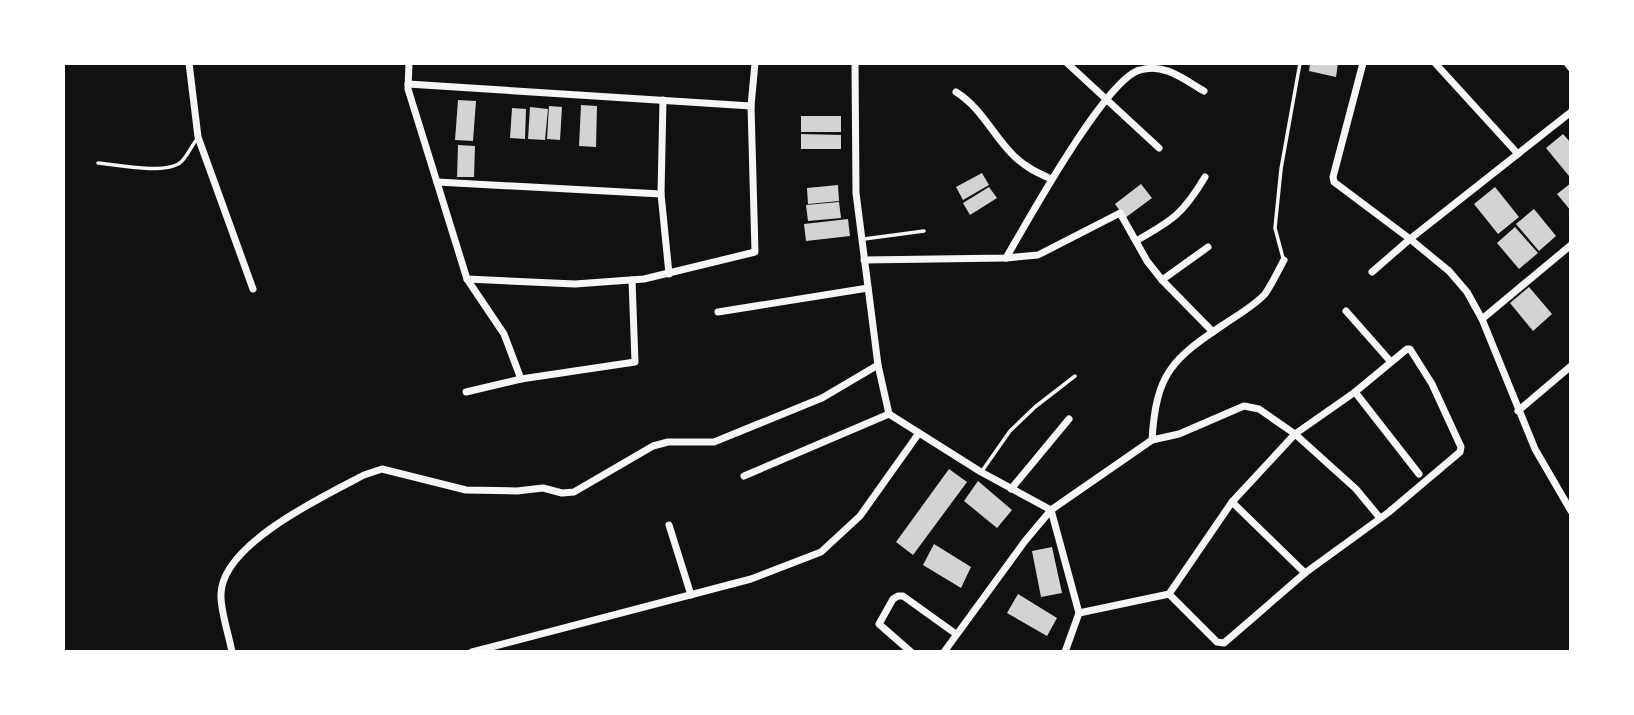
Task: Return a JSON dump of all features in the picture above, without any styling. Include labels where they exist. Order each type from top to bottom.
[{"type":"street","points":[[189,63],[198,137],[253,289]]},
{"type":"street","points":[[409,63],[408,84],[467,279],[504,334],[521,379]]},
{"type":"street","points":[[467,279],[575,284],[632,280],[668,274],[755,252],[751,106],[755,63]]},
{"type":"street","points":[[855,63],[856,193],[878,365],[889,414],[981,472],[1051,510],[1079,613],[1065,652]]},
{"type":"street","points":[[1067,63],[1159,148]]},
{"type":"street","points":[[1363,63],[1333,177],[1334,182],[1410,239],[1459,282],[1482,319],[1535,449],[1568,499],[1571,511]]},
{"type":"street","points":[[1435,63],[1518,155]]},
{"type":"street","points":[[1567,63],[1571,68]]},
{"type":"street","points":[[1006,258],[1051,179],[1107,99],[1136,70],[1167,66],[1204,91]]},
{"type":"street","points":[[408,84],[751,106]]},
{"type":"street","points":[[956,92],[982,114],[1012,155],[1027,167],[1051,179]]},
{"type":"street","points":[[663,100],[661,194],[668,274]]},
{"type":"street","points":[[1372,272],[1571,112]]},
{"type":"street","points":[[1136,241],[1170,221],[1189,204],[1205,177]]},
{"type":"street","points":[[437,182],[661,194]]},
{"type":"street","points":[[864,260],[1038,255],[1120,213],[1147,261],[1213,332]]},
{"type":"street","points":[[1482,319],[1571,245]]},
{"type":"street","points":[[1162,280],[1208,247]]},
{"type":"street","points":[[1152,440],[1153,415],[1163,378],[1179,358],[1264,294],[1284,260]]},
{"type":"street","points":[[466,392],[521,379],[635,362],[632,280]]},
{"type":"street","points":[[718,312],[868,288]]},
{"type":"street","points":[[1346,311],[1391,362]]},
{"type":"street","points":[[1079,613],[1170,594],[1232,502],[1294,434],[1355,392],[1410,349],[1432,384],[1461,447],[1460,452],[1380,518],[1306,573],[1224,643],[1217,642],[1170,594]]},
{"type":"street","points":[[232,652],[220,594],[225,576],[236,558],[254,540],[364,475],[382,469],[466,490],[517,491],[543,488],[562,493],[574,492],[653,446],[668,442],[714,442],[822,398],[878,365]]},
{"type":"street","points":[[1518,411],[1571,366]]},
{"type":"street","points":[[1355,392],[1419,474]]},
{"type":"street","points":[[944,652],[1025,541],[1051,510],[1152,440],[1180,434],[1244,406],[1259,409],[1294,434],[1356,489],[1380,518]]},
{"type":"street","points":[[744,476],[889,414]]},
{"type":"street","points":[[1011,489],[1069,419]]},
{"type":"street","points":[[472,652],[751,579],[821,552],[860,516],[919,433]]},
{"type":"street","points":[[1232,502],[1306,573]]},
{"type":"street","points":[[669,525],[691,595]]},
{"type":"street","points":[[911,652],[878,624],[892,599],[898,596],[903,596],[957,634]]},
{"type":"lane","points":[[1284,260],[1275,228],[1280,169],[1300,63]]},
{"type":"lane","points":[[98,163],[170,167],[181,162],[198,137]]},
{"type":"lane","points":[[862,239],[924,231]]},
{"type":"lane","points":[[981,472],[1010,431],[1035,407],[1075,376]]},
{"type":"building","points":[[1310,63],[1338,63],[1336,77],[1309,71]]},
{"type":"building","points":[[458,100],[476,101],[473,141],[455,140]]},
{"type":"building","points":[[581,105],[597,106],[596,147],[579,146]]},
{"type":"building","points":[[549,106],[562,107],[560,140],[547,139]]},
{"type":"building","points":[[530,107],[548,109],[545,140],[528,139]]},
{"type":"building","points":[[512,108],[526,109],[525,139],[510,138]]},
{"type":"building","points":[[801,116],[841,116],[841,132],[801,132]]},
{"type":"building","points":[[801,134],[841,135],[841,149],[801,149]]},
{"type":"building","points":[[1563,134],[1571,143],[1569,176],[1546,148]]},
{"type":"building","points":[[458,145],[475,146],[474,177],[457,177]]},
{"type":"building","points":[[982,173],[989,185],[963,200],[956,187]]},
{"type":"building","points":[[1571,183],[1571,211],[1557,194]]},
{"type":"building","points":[[1141,184],[1152,198],[1125,218],[1115,204]]},
{"type":"building","points":[[838,185],[839,201],[808,204],[807,188]]},
{"type":"building","points":[[989,187],[997,198],[970,215],[963,203]]},
{"type":"building","points":[[1495,187],[1519,217],[1498,234],[1474,204]]},
{"type":"building","points":[[839,202],[841,218],[808,221],[806,205]]},
{"type":"building","points":[[1534,209],[1556,236],[1539,251],[1516,224]]},
{"type":"building","points":[[848,219],[850,236],[806,241],[804,224]]},
{"type":"building","points":[[1515,227],[1538,253],[1519,269],[1497,243]]},
{"type":"building","points":[[1529,287],[1552,314],[1533,331],[1510,303]]},
{"type":"building","points":[[949,469],[967,482],[913,555],[896,542]]},
{"type":"building","points":[[978,481],[1012,510],[997,528],[964,501]]},
{"type":"building","points":[[934,544],[971,567],[961,588],[923,565]]},
{"type":"building","points":[[1052,547],[1062,593],[1041,597],[1032,551]]},
{"type":"building","points":[[1018,594],[1057,618],[1047,636],[1007,613]]}]
